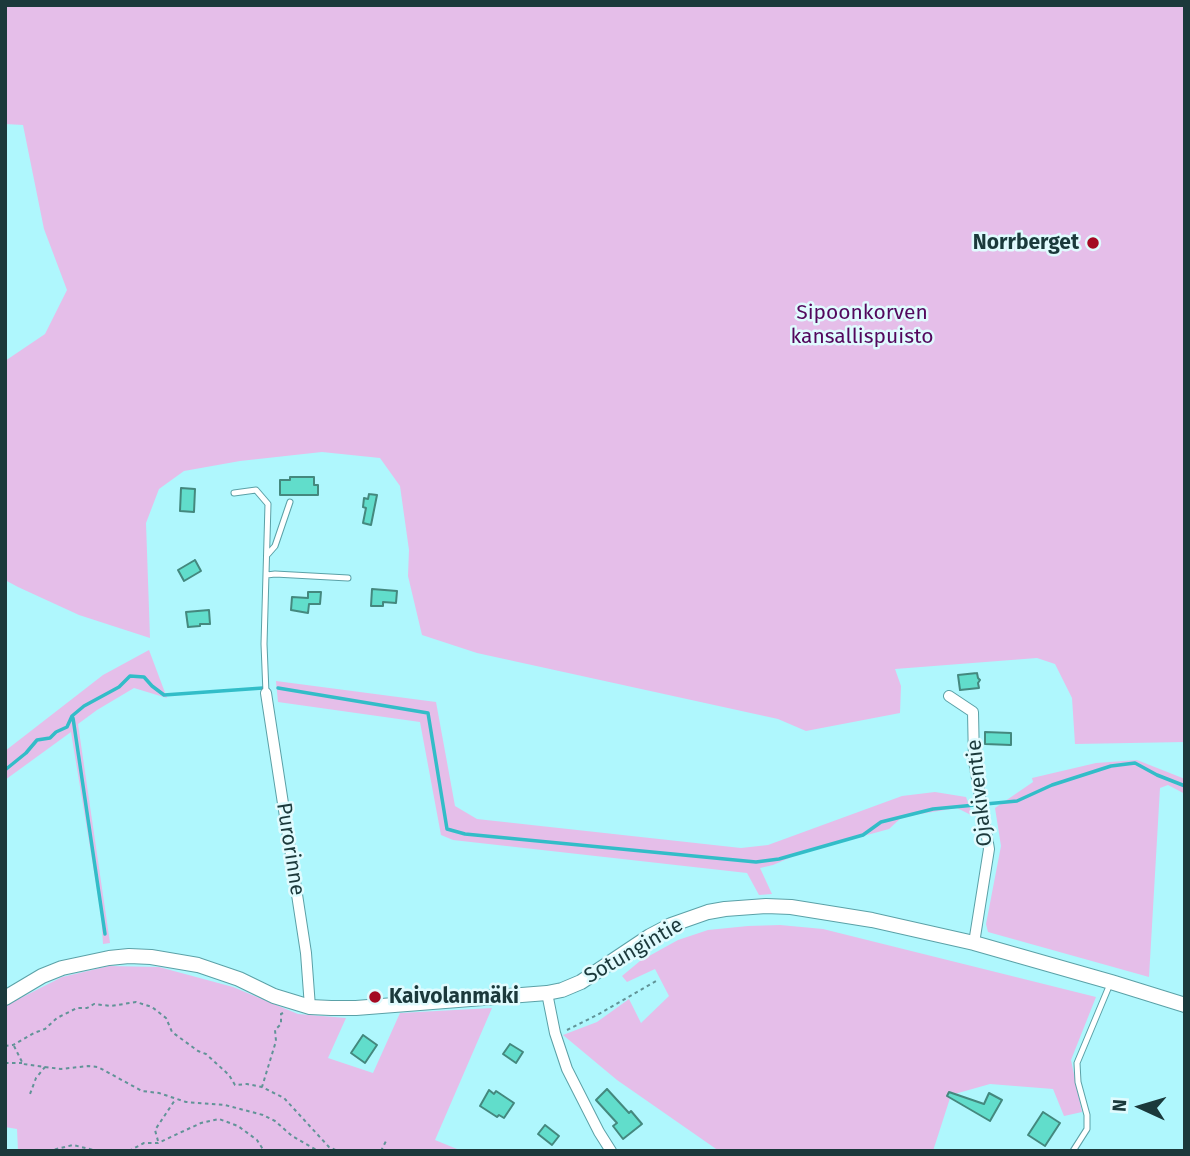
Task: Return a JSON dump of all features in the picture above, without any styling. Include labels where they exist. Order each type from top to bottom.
[{"type":"street","name":"Purorinne","points":[[266,693],[306,954],[310,1007]]},
{"type":"street","name":"Ojakiventie","points":[[949,696],[973,712],[974,761],[989,849],[974,943]]},
{"type":"street","name":"Sotungintie","points":[[5,998],[42,976],[62,968],[129,956],[187,962],[219,971],[274,996],[310,1007],[331,1009],[547,993],[581,982],[671,925],[725,909],[766,906],[791,907],[872,920],[974,943],[1185,1005]]},
{"type":"street","points":[[547,993],[555,1033],[567,1069],[611,1151]]},
{"type":"lane","points":[[234,493],[256,490],[268,504],[264,644],[266,693]]},
{"type":"lane","points":[[267,555],[275,546],[290,502]]},
{"type":"lane","points":[[267,575],[348,578]]},
{"type":"lane","points":[[1073,1151],[1087,1129],[1077,1063],[1111,982]]},
{"type":"path","points":[[555,1033],[597,1015],[656,981]]},
{"type":"path","points":[[5,1046],[13,1045],[45,1029],[57,1018],[77,1008],[87,1008],[94,1004],[111,1006],[136,1002],[152,1007],[166,1018],[172,1032],[206,1054],[229,1075],[235,1085],[262,1087],[284,1098],[329,1147],[338,1151]]},
{"type":"path","points":[[262,1087],[276,1041],[275,1030],[281,1024],[281,1014],[310,1007]]},
{"type":"path","points":[[13,1045],[23,1063]]},
{"type":"path","points":[[5,1063],[61,1069],[98,1067],[142,1091],[159,1093],[186,1102],[225,1105],[263,1115],[318,1151]]},
{"type":"path","points":[[30,1094],[36,1078],[45,1067]]},
{"type":"path","points":[[158,1143],[155,1130],[175,1099]]},
{"type":"path","points":[[130,1151],[144,1143],[158,1143],[201,1123],[219,1119],[238,1126],[257,1140],[264,1151]]},
{"type":"path","points":[[381,1151],[387,1139]]},
{"type":"path","points":[[48,1151],[73,1145],[98,1151]]},
{"type":"green space","name":"Sipoonkorven kansallispuisto","points":[[5,5],[1185,5],[1185,742],[1075,744],[1072,698],[1055,664],[1037,658],[895,669],[901,686],[900,713],[806,731],[778,719],[477,653],[422,635],[408,576],[409,550],[400,486],[380,458],[322,452],[240,461],[184,471],[159,489],[146,523],[150,638],[79,615],[5,580],[5,361],[45,334],[67,290],[44,229],[23,125],[5,124]]},
{"type":"green space","points":[[149,650],[167,698],[134,688],[78,724],[110,943],[103,944],[101,914],[71,732],[5,780],[5,751],[103,675]]},
{"type":"green space","points":[[276,681],[436,702],[455,806],[477,819],[741,848],[768,845],[902,796],[935,792],[966,797],[973,816],[957,808],[902,817],[889,829],[801,853],[760,868],[772,894],[759,895],[747,873],[453,840],[441,835],[420,722],[278,702]]},
{"type":"green space","points":[[1137,760],[1185,779],[1185,794],[1168,785],[1160,788],[1149,977],[988,932],[986,924],[1001,846],[995,808],[1033,782],[1032,778],[1096,763]]},
{"type":"green space","points":[[780,925],[823,929],[1096,997],[1071,1060],[1082,1112],[1064,1116],[1053,1089],[990,1084],[951,1095],[933,1151],[719,1151],[617,1080],[563,1035],[597,1022],[629,999],[641,1023],[669,996],[655,969],[627,982],[622,976],[640,961],[678,940],[708,930]]},
{"type":"green space","points":[[109,966],[159,967],[233,987],[298,1014],[346,1018],[328,1058],[373,1073],[400,1013],[492,1008],[435,1140],[462,1151],[18,1151],[17,1129],[5,1127],[5,1006],[62,977]]},
{"type":"building","points":[[290,477],[314,477],[314,485],[318,485],[318,495],[280,495],[280,480],[290,480]]},
{"type":"building","points":[[181,488],[195,489],[194,512],[180,511]]},
{"type":"building","points":[[369,494],[377,495],[371,525],[363,523],[366,508],[363,507],[364,498],[368,499]]},
{"type":"building","points":[[195,560],[201,571],[184,581],[178,570]]},
{"type":"building","points":[[372,589],[397,591],[396,603],[383,602],[383,606],[371,606]]},
{"type":"building","points":[[308,592],[321,592],[320,604],[309,604],[308,613],[291,610],[292,597],[308,598]]},
{"type":"building","points":[[209,610],[210,624],[188,627],[186,612]]},
{"type":"building","points":[[977,673],[979,688],[960,690],[958,675]]},
{"type":"building","points":[[985,732],[1011,733],[1011,745],[985,744]]},
{"type":"building","points":[[363,1035],[377,1045],[365,1063],[351,1053]]},
{"type":"building","points":[[510,1044],[523,1052],[516,1063],[503,1054]]},
{"type":"building","points":[[607,1089],[642,1124],[623,1139],[613,1126],[617,1123],[596,1100]]},
{"type":"building","points":[[489,1090],[494,1094],[496,1091],[514,1103],[504,1118],[499,1115],[497,1117],[480,1106]]},
{"type":"building","points":[[949,1092],[984,1104],[989,1093],[1002,1100],[990,1121],[947,1096]]},
{"type":"building","points":[[1043,1112],[1060,1123],[1045,1146],[1028,1135]]},
{"type":"building","points":[[545,1125],[559,1136],[552,1145],[538,1134]]},
{"type":"waterway","points":[[5,770],[37,740],[50,738],[67,727],[72,716],[84,706],[119,687],[130,676],[144,677],[164,695],[263,688]]},
{"type":"waterway","points":[[278,688],[428,713],[447,829],[465,834],[756,862],[779,859],[863,835],[881,822],[933,809],[1017,801],[1052,785],[1111,766],[1135,763],[1185,786]]},
{"type":"waterway","points":[[73,718],[105,934]]},
{"type":"place","name":"Norrberget","points":[[1093,243]]},
{"type":"place","name":"Kaivolanmäki","points":[[375,997]]}]
